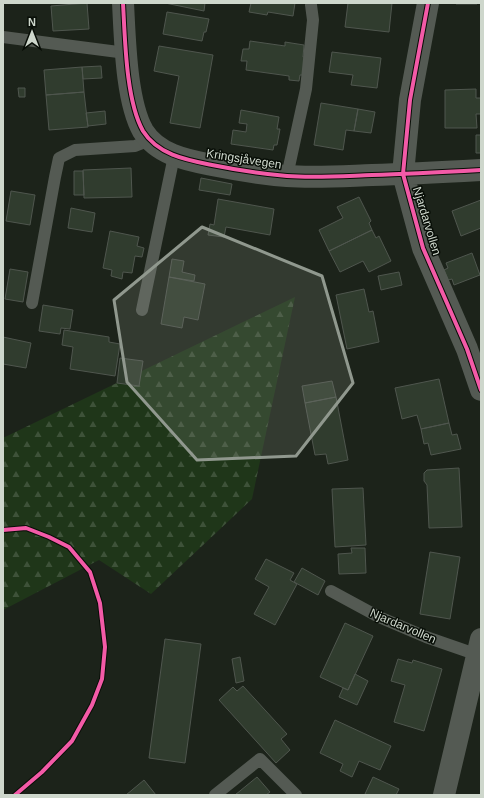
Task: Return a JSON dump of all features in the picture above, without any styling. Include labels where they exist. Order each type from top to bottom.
[{"type":"street","name":"Kringsjåvegen","points":[[123,3],[126,53],[133,102],[138,121],[150,140],[174,156],[243,171],[287,176],[336,177],[481,170]]},
{"type":"street","name":"Njardarvollen","points":[[428,3],[410,100],[403,174],[423,248],[467,349],[481,390]]},
{"type":"street","name":"Njardarvollen","points":[[444,795],[479,647]]},
{"type":"lane","name":"Kringsjåvegen","points":[[287,176],[306,89],[313,20],[311,5]]},
{"type":"lane","points":[[3,37],[126,53]]},
{"type":"lane","points":[[32,303],[59,158],[75,150],[135,146],[150,140]]},
{"type":"lane","points":[[142,310],[174,156]]},
{"type":"lane","name":"Njardarvollen","points":[[331,591],[379,617],[426,637],[479,647]]},
{"type":"lane","points":[[215,795],[260,759],[296,795]]},
{"type":"highlighted area","points":[[202,227],[322,276],[353,383],[296,456],[197,460],[127,382],[114,300]]},
{"type":"green space","points":[[295,297],[252,499],[151,594],[99,560],[3,610],[3,437]]},
{"type":"building","points":[[87,3],[89,29],[53,31],[51,6]]},
{"type":"building","points":[[165,3],[205,3],[204,11]]},
{"type":"building","points":[[251,3],[295,3],[293,16],[268,12],[267,15],[249,12]]},
{"type":"building","points":[[348,3],[392,3],[389,32],[345,27]]},
{"type":"building","points":[[477,3],[477,4],[456,4]]},
{"type":"building","points":[[167,12],[209,19],[202,41],[163,34]]},
{"type":"building","points":[[250,41],[285,46],[285,42],[304,45],[303,57],[305,57],[303,75],[300,75],[299,81],[289,80],[289,76],[246,70],[247,61],[241,61],[243,49],[249,49]]},
{"type":"building","points":[[159,46],[213,55],[200,128],[170,123],[179,76],[154,71]]},
{"type":"building","points":[[332,52],[381,58],[377,88],[351,85],[353,75],[329,72]]},
{"type":"building","points":[[101,66],[102,78],[83,79],[82,67]]},
{"type":"building","points":[[82,67],[84,92],[46,95],[44,70]]},
{"type":"building","points":[[18,88],[25,88],[25,97],[19,97]]},
{"type":"building","points":[[476,89],[476,98],[481,98],[481,114],[476,114],[477,128],[445,128],[445,90]]},
{"type":"building","points":[[84,92],[88,127],[49,130],[46,95]]},
{"type":"building","points":[[321,103],[358,109],[354,131],[346,130],[343,150],[314,145]]},
{"type":"building","points":[[358,109],[375,112],[371,133],[354,131]]},
{"type":"building","points":[[241,110],[279,117],[277,129],[280,129],[277,145],[274,145],[273,150],[231,144],[233,130],[246,132],[247,124],[239,123]]},
{"type":"building","points":[[105,111],[106,124],[88,126],[86,113]]},
{"type":"building","points":[[476,135],[481,135],[481,153],[476,153]]},
{"type":"building","points":[[131,168],[132,197],[84,198],[83,170]]},
{"type":"building","points":[[74,171],[83,171],[84,195],[74,195]]},
{"type":"building","points":[[201,178],[232,184],[230,195],[199,190]]},
{"type":"building","points":[[11,191],[35,195],[30,225],[6,221]]},
{"type":"building","points":[[359,197],[371,221],[369,223],[372,230],[329,251],[319,230],[343,218],[337,207]]},
{"type":"building","points":[[218,199],[274,209],[270,235],[226,227],[224,237],[208,235],[210,224],[214,225]]},
{"type":"building","points":[[481,200],[481,228],[461,236],[452,211]]},
{"type":"building","points":[[71,208],[95,213],[92,232],[68,228]]},
{"type":"building","points":[[372,230],[376,238],[379,236],[391,261],[369,272],[363,261],[340,272],[329,251]]},
{"type":"building","points":[[110,231],[139,237],[137,246],[144,248],[142,257],[135,256],[132,273],[123,272],[122,279],[111,276],[112,270],[103,268]]},
{"type":"building","points":[[472,253],[480,275],[454,285],[452,279],[448,280],[444,270],[448,268],[446,263]]},
{"type":"building","points":[[172,259],[184,261],[182,272],[195,275],[194,281],[169,277]]},
{"type":"building","points":[[10,269],[28,272],[23,302],[5,299]]},
{"type":"building","points":[[399,272],[402,285],[381,290],[378,276]]},
{"type":"building","points":[[169,277],[205,284],[198,320],[184,317],[182,328],[161,324]]},
{"type":"building","points":[[364,289],[369,312],[373,311],[379,342],[347,349],[336,295]]},
{"type":"building","points":[[43,305],[73,310],[70,329],[61,328],[60,334],[39,331]]},
{"type":"building","points":[[64,330],[109,337],[109,342],[120,344],[115,376],[70,369],[73,347],[62,345]]},
{"type":"building","points":[[3,337],[31,343],[26,368],[3,364]]},
{"type":"building","points":[[120,358],[143,361],[139,386],[117,383]]},
{"type":"building","points":[[439,379],[449,423],[421,429],[417,415],[402,419],[395,388]]},
{"type":"building","points":[[332,381],[336,397],[305,403],[302,386]]},
{"type":"building","points":[[336,397],[348,460],[328,464],[326,454],[315,455],[305,403]]},
{"type":"building","points":[[449,423],[452,435],[457,434],[461,449],[431,455],[428,443],[424,444],[421,429]]},
{"type":"building","points":[[459,468],[462,527],[429,528],[427,485],[424,481],[424,473],[427,470]]},
{"type":"building","points":[[363,488],[366,545],[335,547],[332,489]]},
{"type":"building","points":[[351,548],[365,548],[366,573],[339,574],[338,554],[352,553]]},
{"type":"building","points":[[430,552],[460,557],[450,619],[420,614]]},
{"type":"building","points":[[266,559],[294,573],[290,580],[297,584],[275,625],[254,614],[269,587],[255,579]]},
{"type":"building","points":[[302,568],[325,581],[318,595],[294,582]]},
{"type":"building","points":[[345,623],[373,636],[348,690],[320,677]]},
{"type":"building","points":[[165,639],[201,644],[185,763],[149,758]]},
{"type":"building","points":[[240,657],[244,681],[236,683],[232,659]]},
{"type":"building","points":[[398,659],[412,663],[413,660],[442,669],[424,731],[394,722],[405,685],[391,681]]},
{"type":"building","points":[[355,674],[368,681],[357,705],[339,697],[343,688],[348,690]]},
{"type":"building","points":[[243,686],[287,734],[281,739],[290,750],[276,763],[219,700],[233,687],[237,691]]},
{"type":"building","points":[[335,720],[391,746],[380,770],[359,761],[352,777],[340,771],[343,764],[320,753]]},
{"type":"building","points":[[257,777],[270,792],[266,795],[235,795]]},
{"type":"building","points":[[373,777],[399,789],[396,795],[365,794]]},
{"type":"building","points":[[144,780],[156,795],[126,795]]},
{"type":"cycle path","points":[[123,3],[127,69],[137,118],[143,131],[149,139],[165,151],[183,158],[231,169],[287,176],[330,177],[481,170]]},
{"type":"cycle path","points":[[428,3],[410,100],[403,174],[423,248],[467,349],[481,390]]},
{"type":"cycle path","points":[[3,530],[26,528],[69,547],[90,572],[100,603],[105,647],[102,679],[92,705],[72,741],[42,772],[15,795]]}]
